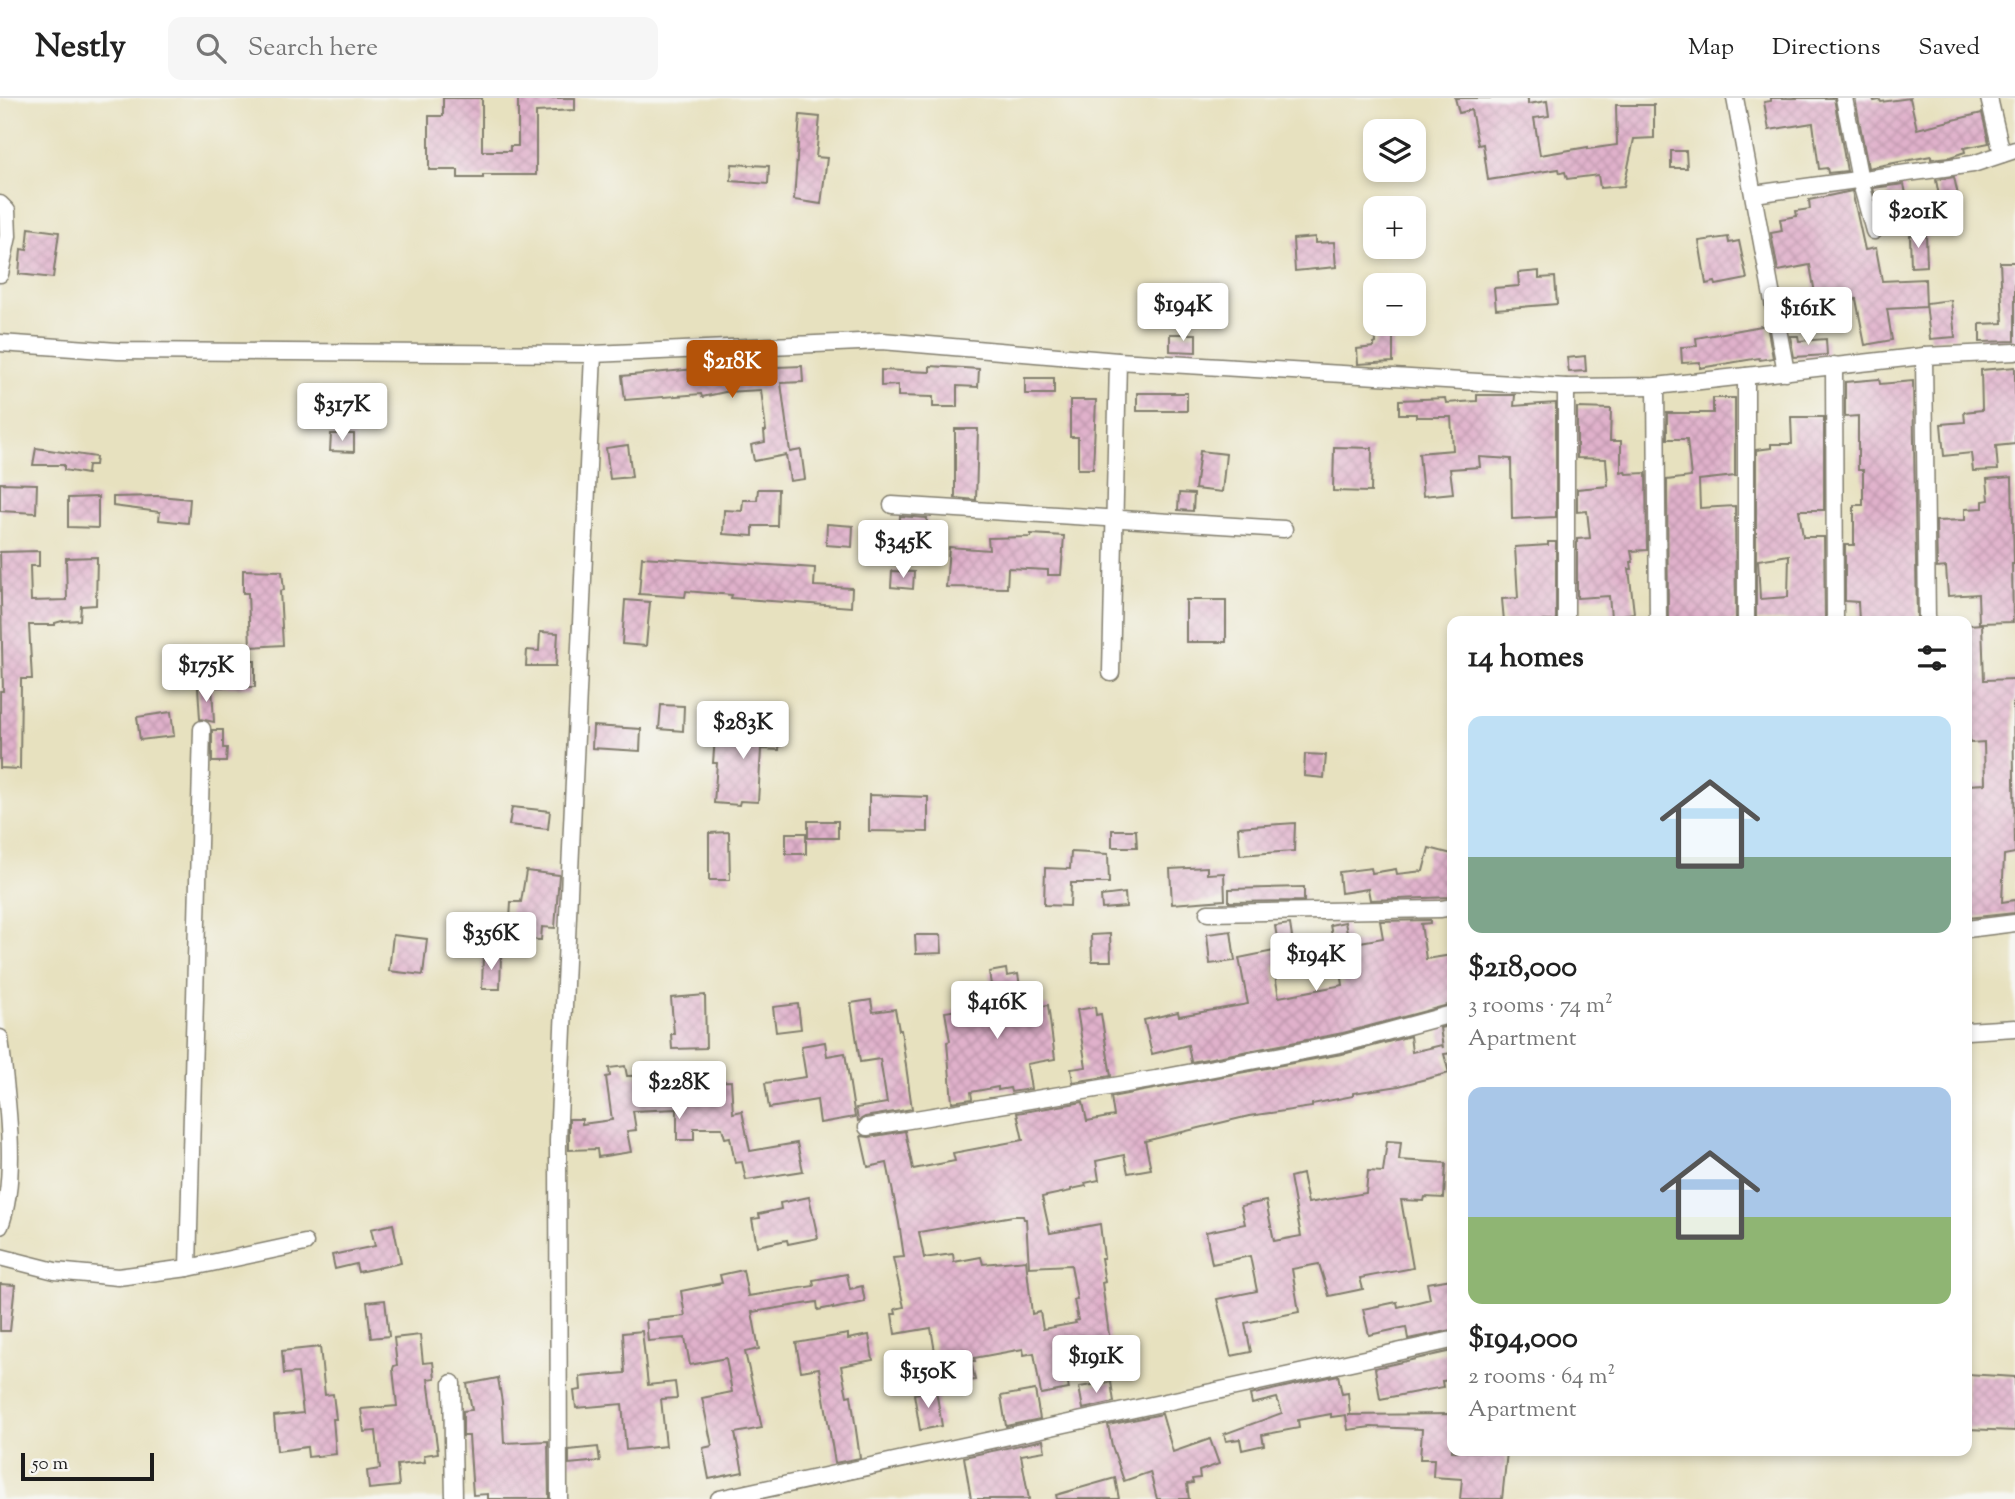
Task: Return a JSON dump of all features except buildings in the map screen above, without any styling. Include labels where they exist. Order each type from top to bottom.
[{"type":"street","points":[[1735,98],[1786,372]]},
{"type":"street","points":[[1844,98],[1860,180],[1874,231]]},
{"type":"street","points":[[1754,194],[1973,164],[2008,152],[1989,98]]},
{"type":"street","points":[[0,204],[7,211],[8,236],[0,274]]},
{"type":"street","points":[[0,343],[118,351],[593,354],[882,341],[1118,360],[1566,387],[1656,386],[1924,356],[2015,352]]},
{"type":"street","points":[[559,1499],[558,1141],[593,354]]},
{"type":"street","points":[[1924,356],[1927,616]]},
{"type":"street","points":[[1111,673],[1118,360]]},
{"type":"street","points":[[1835,365],[1835,616]]},
{"type":"street","points":[[1746,376],[1746,616]]},
{"type":"street","points":[[1656,386],[1658,616]]},
{"type":"street","points":[[1566,387],[1566,616]]},
{"type":"street","points":[[892,505],[1284,529]]},
{"type":"street","points":[[188,1268],[202,729]]},
{"type":"street","points":[[1208,913],[1447,908]]},
{"type":"street","points":[[1972,928],[2015,923]]},
{"type":"street","points":[[867,1127],[1156,1079],[1345,1042],[1447,1015]]},
{"type":"street","points":[[1972,1031],[2015,1028]]},
{"type":"street","points":[[0,1038],[7,1094],[10,1171],[0,1226]]},
{"type":"street","points":[[0,1257],[55,1271],[118,1277],[188,1268],[304,1243]]},
{"type":"street","points":[[719,1499],[1447,1341]]},
{"type":"street","points":[[452,1383],[454,1499]]}]
